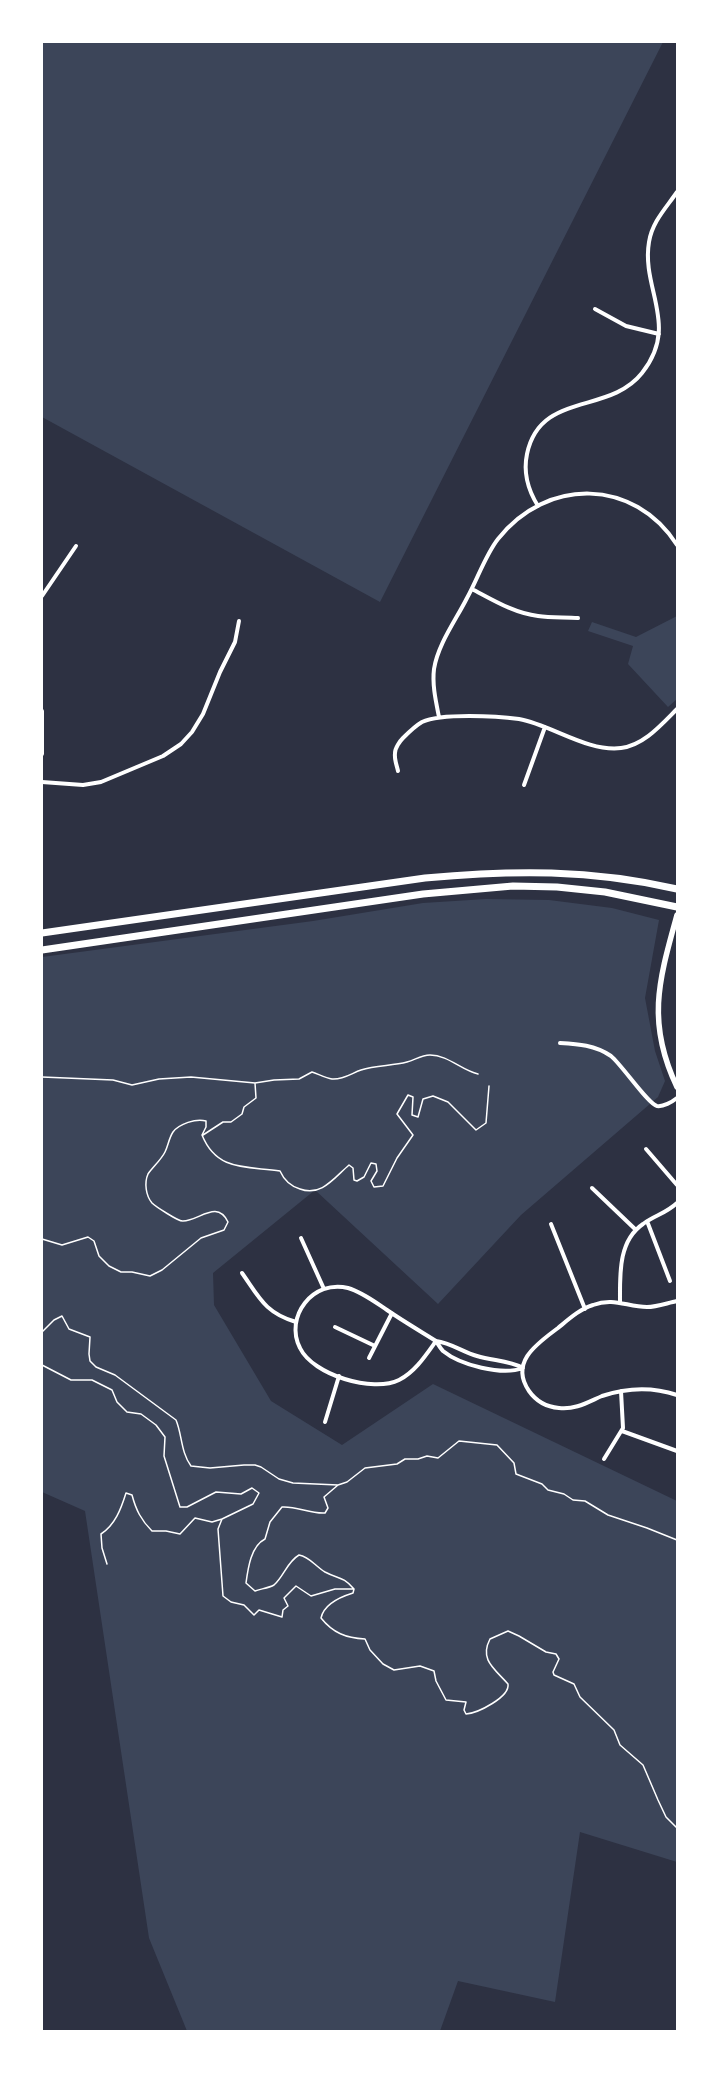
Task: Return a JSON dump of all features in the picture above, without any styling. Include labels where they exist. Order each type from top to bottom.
[{"type":"highway","points":[[42,933],[418,879],[484,873],[525,872],[583,874],[677,889]]},
{"type":"highway","points":[[42,950],[423,894],[513,886],[557,887],[605,892],[677,907]]},
{"type":"street","points":[[538,506],[529,490],[526,471],[528,448],[537,430],[553,414],[562,409],[608,397],[625,389],[635,381],[648,364],[659,334],[658,311],[648,262],[649,241],[656,221],[677,193]]},
{"type":"street","points":[[595,309],[626,326],[659,334]]},
{"type":"street","points":[[439,717],[435,699],[434,669],[442,646],[497,540],[522,515],[538,506],[570,494],[608,495],[626,500],[642,508],[668,532],[677,545]]},
{"type":"street","points":[[42,596],[76,546]]},
{"type":"street","points":[[472,589],[508,608],[522,613],[538,616],[578,618]]},
{"type":"street","points":[[42,782],[83,784],[101,782],[163,756],[181,744],[192,732],[203,714],[220,672],[235,642],[239,621]]},
{"type":"street","points":[[398,771],[394,752],[400,741],[410,731],[423,722],[439,717],[496,717],[520,720],[545,727],[597,747],[621,748],[631,746],[650,735],[677,709]]},
{"type":"street","points":[[42,711],[42,754]]},
{"type":"street","points":[[524,785],[545,727]]},
{"type":"street","points":[[677,915],[660,981],[657,1005],[662,1045],[677,1087]]},
{"type":"street","points":[[560,1043],[588,1046],[610,1055],[656,1106],[661,1106],[677,1098]]},
{"type":"street","points":[[646,1149],[677,1185]]},
{"type":"street","points":[[592,1188],[636,1230]]},
{"type":"street","points":[[620,1302],[622,1256],[627,1244],[636,1230],[647,1221],[664,1214],[677,1203]]},
{"type":"street","points":[[647,1221],[670,1281]]},
{"type":"street","points":[[550,1224],[585,1309]]},
{"type":"street","points":[[301,1238],[324,1289]]},
{"type":"street","points":[[242,1273],[269,1309],[278,1316],[296,1322]]},
{"type":"street","points":[[436,1341],[411,1372],[394,1382],[374,1385],[339,1376],[315,1365],[304,1355],[296,1340],[296,1322],[305,1302],[316,1292],[337,1286],[352,1289],[436,1341],[443,1351],[472,1365],[510,1372],[523,1368]]},
{"type":"street","points":[[677,1301],[646,1307],[620,1302],[601,1303],[585,1309],[533,1346],[526,1357],[523,1368],[524,1383],[530,1392],[537,1400],[552,1407],[576,1407],[604,1396],[621,1392],[655,1390],[677,1395]]},
{"type":"street","points":[[369,1358],[392,1313]]},
{"type":"street","points":[[335,1327],[375,1346]]},
{"type":"street","points":[[436,1341],[448,1343],[479,1357],[511,1362],[523,1368]]},
{"type":"street","points":[[325,1422],[339,1376]]},
{"type":"street","points":[[604,1460],[622,1431],[624,1425],[621,1392]]},
{"type":"street","points":[[622,1431],[677,1451]]},
{"type":"path","points":[[42,1077],[113,1080],[132,1085],[159,1079],[191,1077],[254,1083],[298,1079],[312,1072],[332,1079],[349,1076],[372,1067],[406,1062],[422,1056],[431,1055],[452,1061],[467,1072],[478,1074]]},
{"type":"path","points":[[202,1135],[223,1122],[231,1122],[242,1114],[244,1107],[256,1098],[254,1083]]},
{"type":"path","points":[[42,1239],[62,1245],[88,1237],[94,1241],[98,1256],[109,1266],[121,1272],[150,1276],[162,1270],[201,1238],[224,1230],[228,1222],[225,1215],[217,1211],[183,1221],[176,1219],[152,1203],[146,1193],[148,1174],[156,1166],[166,1151],[172,1133],[183,1124],[201,1120],[206,1121],[206,1127],[202,1135],[207,1147],[220,1160],[232,1166],[280,1171],[285,1180],[297,1188],[309,1192],[321,1189],[349,1165],[353,1168],[354,1180],[358,1181],[364,1177],[371,1163],[376,1164],[377,1171],[371,1181],[374,1187],[383,1186],[397,1158],[413,1135],[397,1114],[408,1095],[413,1097],[412,1115],[418,1117],[424,1099],[433,1096],[448,1102],[476,1130],[486,1123],[490,1086]]},
{"type":"path","points":[[42,1332],[54,1320],[62,1316],[69,1329],[90,1337],[90,1361],[96,1367],[115,1375],[176,1420],[180,1428],[185,1454],[191,1466],[210,1468],[255,1466],[261,1467],[279,1478],[293,1483],[338,1485],[347,1482],[365,1468],[397,1464],[405,1459],[418,1459],[427,1456],[438,1458],[459,1441],[497,1445],[514,1463],[516,1474],[542,1484],[548,1490],[564,1494],[573,1500],[585,1501],[608,1515],[677,1540]]},
{"type":"path","points":[[42,1365],[71,1380],[92,1380],[112,1390],[117,1402],[127,1412],[141,1414],[156,1425],[166,1437],[164,1456],[180,1507],[187,1507],[216,1492],[241,1494],[252,1488],[259,1493],[254,1504],[212,1522],[195,1518],[180,1534],[166,1531],[152,1531],[141,1520],[135,1509],[132,1495],[126,1493],[117,1516],[108,1530],[101,1534],[102,1548],[107,1564]]},
{"type":"path","points":[[338,1485],[324,1497],[328,1508],[325,1514],[317,1514],[290,1506],[282,1507],[270,1522],[265,1539],[260,1542],[254,1552],[248,1567],[246,1583],[255,1591],[273,1586],[284,1572],[291,1559],[299,1555],[306,1556],[324,1571],[346,1580],[354,1589]]},
{"type":"path","points":[[222,1519],[218,1529],[223,1596],[231,1602],[244,1605],[254,1615],[259,1610],[282,1617],[283,1610],[288,1606],[284,1598],[296,1586],[311,1596],[335,1589],[354,1589]]},
{"type":"path","points":[[354,1589],[353,1593],[339,1598],[322,1612],[321,1618],[330,1629],[350,1638],[365,1639],[370,1650],[383,1664],[394,1670],[420,1666],[434,1671],[446,1700],[466,1702],[464,1710],[466,1714],[493,1703],[509,1688],[508,1684],[490,1664],[486,1657],[485,1650],[490,1639],[508,1632],[519,1636],[546,1652],[556,1654],[559,1659],[553,1672],[554,1675],[574,1684],[580,1697],[614,1730],[620,1745],[643,1765],[666,1817],[677,1828]]},
{"type":"shaded area","points":[[42,42],[663,42],[380,602],[42,417]]},
{"type":"shaded area","points":[[677,616],[677,699],[668,707],[628,664],[633,646],[588,631],[592,622],[636,637]]},
{"type":"shaded area","points":[[486,899],[549,900],[612,908],[659,920],[645,998],[655,1051],[665,1081],[658,1097],[521,1215],[438,1304],[315,1190],[213,1273],[214,1305],[271,1401],[342,1445],[433,1384],[677,1501],[677,1862],[580,1832],[555,2002],[458,1981],[440,2031],[187,2031],[149,1938],[85,1511],[42,1492],[42,957],[313,921],[423,903]]}]
